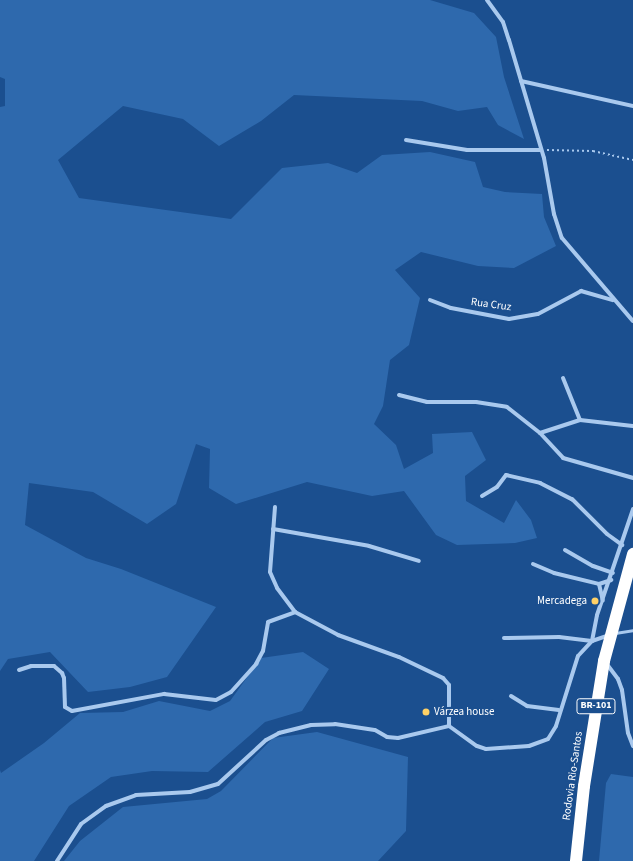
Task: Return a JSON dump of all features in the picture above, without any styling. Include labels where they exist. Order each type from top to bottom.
[{"type":"highway","name":"Rodovia Rio-Santos","points":[[576,861],[584,786],[604,661],[610,634],[632,559]]},
{"type":"street","points":[[487,0],[503,22],[541,150],[556,225],[562,238],[633,321]]},
{"type":"street","points":[[521,82],[633,106]]},
{"type":"street","points":[[406,140],[466,150],[541,150]]},
{"type":"street","name":"Rua Cruz","points":[[430,300],[452,308],[509,318],[538,314],[581,290],[615,300]]},
{"type":"street","points":[[563,378],[580,420]]},
{"type":"street","points":[[399,394],[441,404],[492,403],[507,407],[540,433],[563,458],[633,478]]},
{"type":"street","points":[[540,433],[580,420],[633,426]]},
{"type":"street","points":[[482,496],[497,487],[506,476],[540,483],[572,500],[607,534],[622,545]]},
{"type":"street","points":[[275,507],[270,572],[277,588],[295,612],[338,635],[399,657],[443,678],[449,685],[449,726]]},
{"type":"street","points":[[57,861],[81,824],[106,806],[136,794],[190,792],[218,784],[266,740],[279,733],[311,725],[335,724],[375,730],[387,737],[398,738],[449,726],[477,746],[486,749],[529,746],[542,742],[553,734],[573,664],[592,640],[633,509]]},
{"type":"street","points":[[273,529],[369,546],[419,561]]},
{"type":"street","points":[[565,550],[593,566],[613,573]]},
{"type":"street","points":[[533,564],[554,573],[599,584],[610,580]]},
{"type":"street","points":[[599,584],[603,602]]},
{"type":"street","points":[[19,670],[31,666],[54,666],[62,673],[64,678],[65,707],[72,711],[164,694],[216,700],[231,692],[256,664],[263,651],[268,622],[295,612]]},
{"type":"street","points":[[504,638],[559,637],[592,640],[610,634]]},
{"type":"street","points":[[604,661],[618,679],[622,690],[628,733],[633,746]]},
{"type":"street","points":[[511,696],[527,706],[559,710]]},
{"type":"lane","points":[[610,634],[633,630]]},
{"type":"path","points":[[541,150],[593,151],[633,160]]},
{"type":"shaded area","points":[[0,0],[430,0],[474,13],[496,37],[504,77],[524,139],[498,125],[487,107],[458,111],[422,101],[294,95],[261,121],[219,146],[183,119],[123,106],[58,160],[79,198],[231,219],[282,168],[328,163],[357,173],[382,155],[430,152],[475,162],[483,187],[505,192],[542,194],[544,217],[556,246],[514,268],[478,266],[421,252],[395,270],[420,298],[409,345],[390,360],[383,406],[374,424],[396,445],[404,469],[433,453],[432,434],[472,432],[486,460],[465,476],[466,501],[504,523],[516,500],[531,520],[537,538],[515,543],[457,545],[436,535],[404,491],[372,496],[307,482],[236,504],[209,488],[210,449],[196,444],[176,504],[147,524],[93,492],[29,483],[25,525],[86,558],[121,569],[216,607],[167,677],[130,687],[88,692],[50,652],[8,659],[0,671],[0,107],[5,106],[5,79],[0,77]]},
{"type":"shaded area","points":[[303,652],[329,669],[302,711],[265,722],[208,772],[152,771],[111,777],[69,806],[34,861],[0,861],[0,770],[1,773],[44,743],[80,713],[123,712],[159,701],[210,711],[230,701],[261,658]]},
{"type":"shaded area","points":[[317,732],[408,757],[406,831],[378,861],[64,861],[80,841],[123,807],[207,799],[221,791],[273,738]]},
{"type":"shaded area","points":[[611,774],[633,777],[633,861],[599,861],[606,783]]},
{"type":"place","name":"Mercadega","points":[[595,601]]},
{"type":"place","name":"Várzea house","points":[[426,712]]}]
